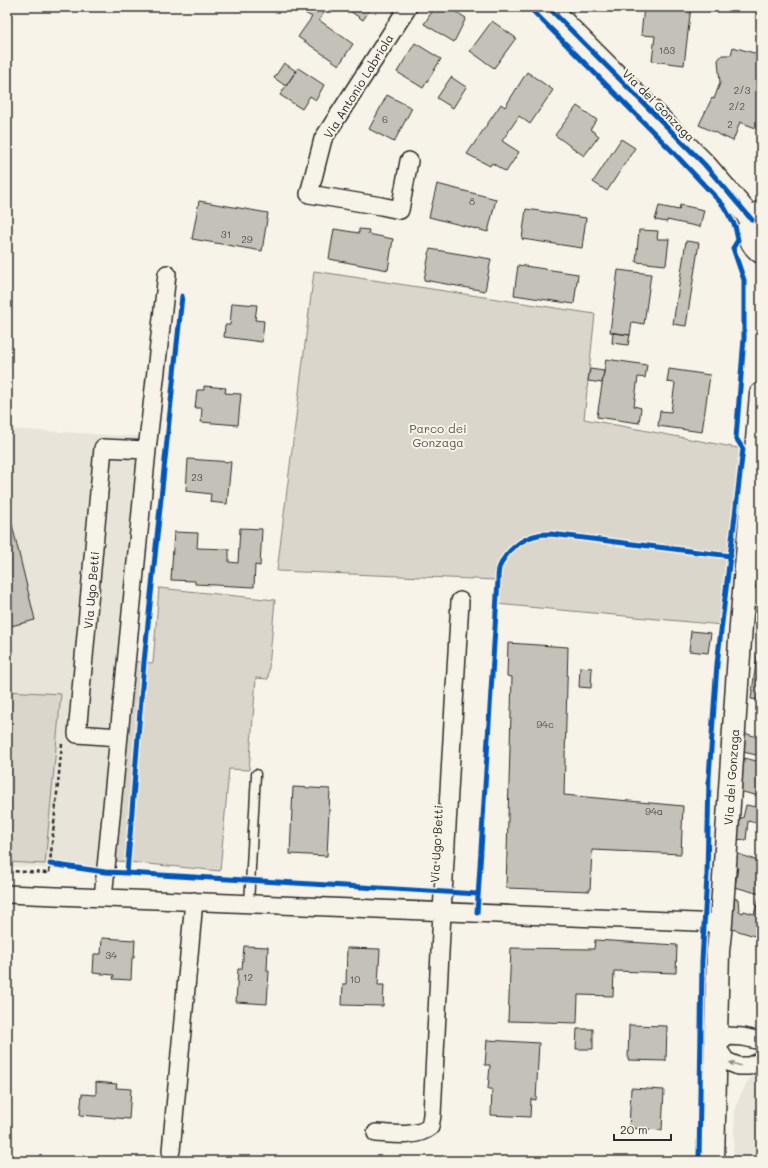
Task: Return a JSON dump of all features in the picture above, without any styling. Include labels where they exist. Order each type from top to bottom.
[{"type":"main road","name":"Via dei Gonzaga","points":[[548,7],[757,216],[749,229],[750,239],[755,247],[761,252]]},
{"type":"main road","name":"Via dei Gonzaga","points":[[713,1161],[718,951],[752,597],[761,394]]},
{"type":"street","name":"Via Antonio Labriola","points":[[408,7],[323,139],[309,194],[400,210],[409,161]]},
{"type":"street","points":[[104,898],[147,450],[167,274]]},
{"type":"street","name":"Via Ugo Betti","points":[[78,734],[104,448],[147,450]]},
{"type":"street","name":"Via Ugo Betti","points":[[376,1134],[413,1134],[424,1132],[430,1128],[432,1115],[460,601]]},
{"type":"street","points":[[78,734],[119,737]]},
{"type":"street","points":[[7,894],[721,923]]},
{"type":"street","points":[[171,1151],[194,901]]},
{"type":"street","points":[[761,1041],[743,1037],[728,1036],[716,1046],[726,1061],[738,1066],[749,1066],[761,1061]]},
{"type":"lane","points":[[249,904],[256,774]]},
{"type":"path","points":[[7,863],[10,871],[49,873],[64,732],[78,734]]},
{"type":"path","points":[[50,864],[58,865]]},
{"type":"shaded area","points":[[7,429],[149,437],[105,872],[7,866]]},
{"type":"shaded area","points":[[761,1071],[761,1161],[733,1161],[735,1111],[740,1096],[749,1079]]},
{"type":"green space","name":"Parco dei Gonzaga","points":[[314,271],[595,314],[584,419],[743,449],[722,625],[496,604],[497,580],[277,571]]},
{"type":"green space","points":[[159,588],[275,600],[268,679],[256,678],[249,770],[229,769],[220,871],[107,860],[127,661],[153,663]]},
{"type":"green space","points":[[7,691],[61,694],[45,864],[7,862]]},
{"type":"building","points":[[308,7],[328,7],[319,20],[353,44],[339,65],[298,37],[312,17],[305,13]]},
{"type":"building","points":[[344,7],[372,7],[363,20]]},
{"type":"building","points":[[435,7],[448,7],[466,18],[454,42],[424,24]]},
{"type":"building","points":[[644,7],[691,7],[684,65],[652,61],[655,36],[641,35]]},
{"type":"building","points":[[492,21],[516,38],[494,68],[470,51]]},
{"type":"building","points":[[415,43],[441,59],[423,88],[397,72]]},
{"type":"building","points":[[733,47],[761,55],[761,130],[740,122],[733,141],[699,125],[712,98],[714,99],[720,83],[718,60],[722,55],[731,55]]},
{"type":"building","points":[[284,63],[296,71],[286,86],[274,78]]},
{"type":"building","points":[[298,68],[324,85],[316,100],[310,96],[302,109],[280,95]]},
{"type":"building","points":[[527,72],[553,90],[530,124],[519,116],[502,141],[519,152],[506,172],[492,163],[490,166],[467,154],[501,104],[505,107]]},
{"type":"building","points":[[451,77],[466,87],[453,108],[437,98]]},
{"type":"building","points":[[387,95],[412,108],[394,142],[369,129]]},
{"type":"building","points":[[577,106],[597,120],[590,129],[599,136],[584,156],[555,135]]},
{"type":"building","points":[[621,139],[635,148],[607,191],[593,182]]},
{"type":"building","points":[[437,184],[496,199],[488,232],[429,217]]},
{"type":"building","points":[[199,201],[268,213],[262,251],[192,239]]},
{"type":"building","points":[[680,205],[704,210],[700,227],[667,220],[667,222],[655,220],[659,206],[679,210]]},
{"type":"building","points":[[526,209],[586,218],[582,248],[522,239]]},
{"type":"building","points":[[334,229],[359,233],[359,229],[369,230],[368,234],[393,239],[388,270],[329,259]]},
{"type":"building","points":[[639,230],[658,231],[657,239],[669,239],[666,265],[636,262]]},
{"type":"building","points":[[686,241],[699,243],[686,326],[673,324]]},
{"type":"building","points":[[430,249],[491,259],[485,291],[424,280]]},
{"type":"building","points":[[518,265],[578,274],[574,304],[514,295]]},
{"type":"building","points":[[618,270],[651,274],[644,324],[632,322],[630,335],[610,332]]},
{"type":"building","points":[[232,303],[257,305],[255,320],[264,321],[262,342],[224,337],[225,325],[230,325]]},
{"type":"building","points":[[613,333],[630,335],[628,345],[612,343]]},
{"type":"building","points":[[606,359],[647,365],[645,378],[638,377],[634,406],[641,408],[639,423],[597,417]]},
{"type":"building","points":[[590,369],[604,371],[602,383],[588,381]]},
{"type":"building","points":[[669,369],[710,375],[702,432],[658,426],[660,411],[671,412],[675,383],[667,382]]},
{"type":"building","points":[[204,386],[226,388],[225,393],[241,394],[238,425],[201,422],[202,408],[195,408],[197,390],[204,390]]},
{"type":"building","points":[[188,459],[231,462],[227,504],[210,502],[211,494],[186,491]]},
{"type":"building","points":[[7,512],[9,512],[35,620],[7,627]]},
{"type":"building","points":[[240,528],[262,529],[260,566],[255,565],[254,587],[195,584],[195,581],[171,580],[174,532],[198,533],[197,548],[229,549],[229,562],[238,563]]},
{"type":"building","points":[[761,626],[761,700],[751,699]]},
{"type":"building","points":[[691,631],[711,633],[708,653],[689,651]]},
{"type":"building","points":[[508,643],[568,647],[564,795],[683,806],[681,854],[592,850],[590,891],[506,888],[512,677],[507,676]]},
{"type":"building","points":[[580,667],[592,668],[591,688],[579,687]]},
{"type":"building","points":[[744,733],[761,738],[761,756],[743,752]]},
{"type":"building","points":[[744,758],[761,762],[761,787],[760,786],[759,796],[739,791]]},
{"type":"building","points":[[293,787],[330,789],[327,856],[290,854]]},
{"type":"building","points":[[746,805],[761,808],[761,824],[748,821],[746,840],[735,839],[737,817],[743,818]]},
{"type":"building","points":[[733,852],[761,862],[761,938],[729,928],[730,898],[738,899],[739,911],[754,914],[760,894],[735,887],[738,867],[731,865]]},
{"type":"building","points":[[102,938],[135,940],[131,980],[113,979],[114,975],[93,973],[94,954],[101,954]]},
{"type":"building","points":[[595,940],[677,945],[676,973],[614,971],[613,996],[578,995],[577,1023],[508,1021],[511,948],[594,949]]},
{"type":"building","points":[[244,946],[268,947],[267,971],[269,971],[267,1004],[236,1002],[238,969],[242,969]]},
{"type":"building","points":[[347,948],[380,949],[378,985],[384,985],[383,1006],[342,1005],[343,984],[346,984]]},
{"type":"building","points":[[629,1025],[667,1026],[666,1061],[628,1060]]},
{"type":"building","points":[[577,1029],[593,1029],[593,1049],[576,1049]]},
{"type":"building","points":[[487,1040],[539,1043],[536,1100],[531,1099],[530,1117],[491,1115],[492,1089],[488,1089],[490,1065],[485,1065]]},
{"type":"building","points":[[96,1082],[117,1084],[116,1088],[131,1089],[129,1119],[80,1115],[82,1094],[96,1095]]},
{"type":"building","points":[[631,1088],[664,1090],[662,1130],[629,1128]]},
{"type":"cycle path","points":[[529,7],[674,153],[723,205],[735,226],[738,240],[733,248],[744,280],[744,338],[736,438],[743,449],[717,664],[709,777],[707,876],[702,961],[699,1161]]},
{"type":"cycle path","points":[[548,7],[704,164],[752,220]]},
{"type":"cycle path","points":[[50,864],[105,872],[127,873],[144,662],[182,296]]},
{"type":"cycle path","points":[[477,913],[498,574],[499,567],[507,554],[516,545],[527,539],[540,535],[551,534],[731,556]]},
{"type":"cycle path","points":[[127,873],[478,894]]}]
